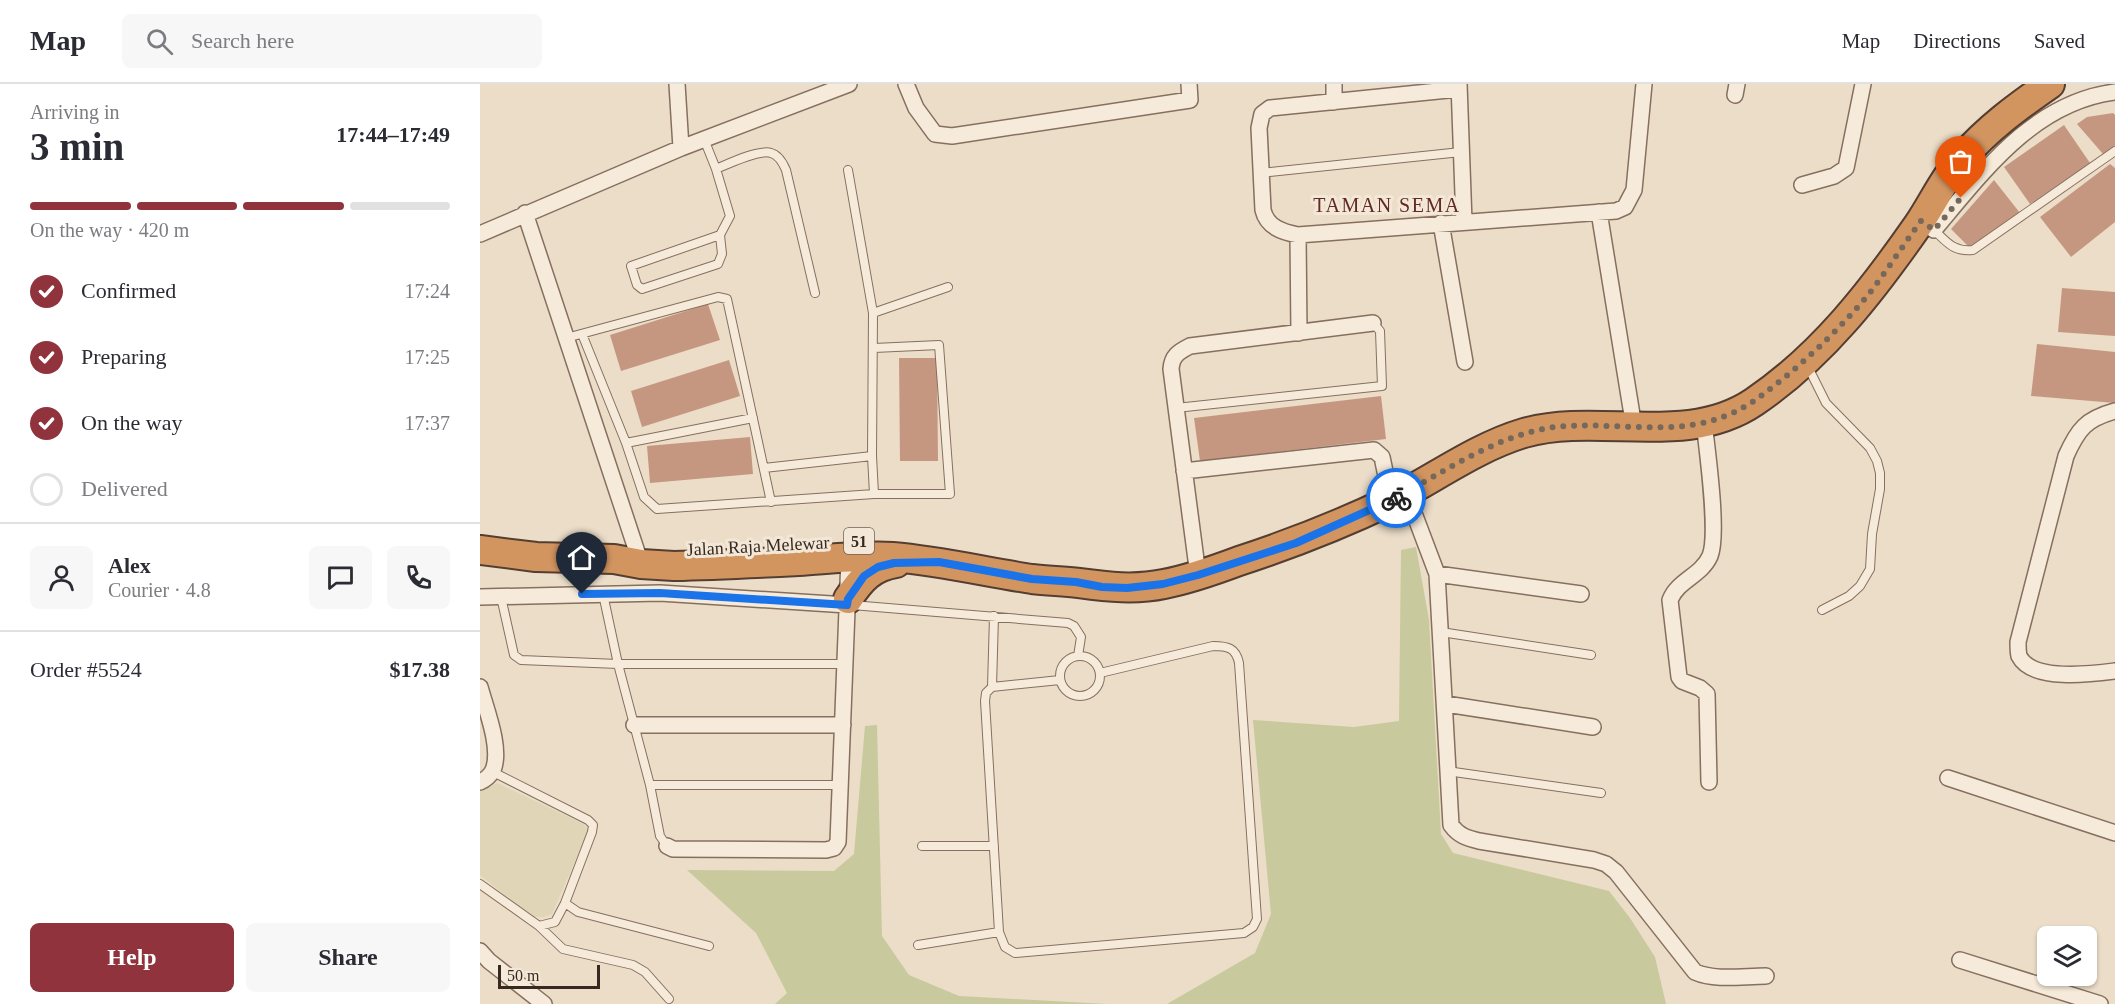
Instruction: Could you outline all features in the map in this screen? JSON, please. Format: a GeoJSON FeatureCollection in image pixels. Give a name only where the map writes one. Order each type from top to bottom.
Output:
{"type":"FeatureCollection","features":[{"type":"Feature","properties":{"kind":"highway","name":"Jalan Raja Melewar"},"geometry":{"type":"LineString","coordinates":[[790,552],[849,558],[889,557],[939,562],[1032,579],[1076,582],[1102,587],[1146,587],[1198,575],[1296,543],[1399,496],[1505,440],[1526,433],[1567,426],[1670,427],[1726,416],[1751,404],[1805,361],[1837,329],[1927,226],[1956,164],[2004,116],[2050,84]]}},
{"type":"Feature","properties":{"kind":"highway","name":"Jalan Raja Melewar"},"geometry":{"type":"LineString","coordinates":[[480,550],[536,557],[631,559],[674,566],[878,540],[926,544],[1028,564],[1076,582]]}},
{"type":"Feature","properties":{"kind":"highway"},"geometry":{"type":"LineString","coordinates":[[790,552],[839,575],[844,584],[847,602]]}},
{"type":"Feature","properties":{"kind":"highway"},"geometry":{"type":"LineString","coordinates":[[847,602],[864,576],[878,567],[894,563],[939,562]]}},
{"type":"Feature","properties":{"kind":"street"},"geometry":{"type":"LineString","coordinates":[[677,84],[681,148]]}},
{"type":"Feature","properties":{"kind":"street"},"geometry":{"type":"LineString","coordinates":[[480,234],[681,148],[849,84]]}},
{"type":"Feature","properties":{"kind":"street"},"geometry":{"type":"LineString","coordinates":[[906,84],[916,108],[935,134],[952,136],[1190,100],[1189,84]]}},
{"type":"Feature","properties":{"kind":"street"},"geometry":{"type":"LineString","coordinates":[[1334,84],[1334,102]]}},
{"type":"Feature","properties":{"kind":"street"},"geometry":{"type":"LineString","coordinates":[[1464,222],[1459,87],[1397,90],[1334,102],[1270,108],[1262,114],[1259,128],[1265,218],[1282,232],[1298,235],[1616,211],[1625,207],[1631,198],[1635,180],[1644,84]]}},
{"type":"Feature","properties":{"kind":"street"},"geometry":{"type":"LineString","coordinates":[[1802,185],[1834,176],[1846,168],[1863,84]]}},
{"type":"Feature","properties":{"kind":"street"},"geometry":{"type":"LineString","coordinates":[[1927,226],[2024,133],[2063,106],[2095,94],[2115,92]]}},
{"type":"Feature","properties":{"kind":"street"},"geometry":{"type":"LineString","coordinates":[[1599,212],[1634,427]]}},
{"type":"Feature","properties":{"kind":"street"},"geometry":{"type":"LineString","coordinates":[[525,213],[566,338],[631,559]]}},
{"type":"Feature","properties":{"kind":"street"},"geometry":{"type":"LineString","coordinates":[[1441,223],[1465,362]]}},
{"type":"Feature","properties":{"kind":"street"},"geometry":{"type":"LineString","coordinates":[[1298,235],[1299,333]]}},
{"type":"Feature","properties":{"kind":"street"},"geometry":{"type":"LineString","coordinates":[[1198,575],[1171,369],[1172,359],[1178,352],[1190,346],[1373,323]]}},
{"type":"Feature","properties":{"kind":"street"},"geometry":{"type":"LineString","coordinates":[[2115,411],[2100,415],[2083,427],[2075,435],[2066,456],[2018,642],[2018,654],[2026,666],[2078,676],[2115,671]]}},
{"type":"Feature","properties":{"kind":"street"},"geometry":{"type":"LineString","coordinates":[[1704,422],[1712,504],[1712,549],[1703,567],[1678,586],[1670,600],[1679,677],[1682,681],[1700,688],[1707,694],[1709,782]]}},
{"type":"Feature","properties":{"kind":"street"},"geometry":{"type":"LineString","coordinates":[[1184,471],[1374,450],[1382,457],[1437,574],[1451,825],[1462,837],[1479,842],[1594,860],[1606,864],[1616,872],[1695,972],[1713,976],[1766,976]]}},
{"type":"Feature","properties":{"kind":"street"},"geometry":{"type":"LineString","coordinates":[[667,846],[673,849],[826,850],[834,848],[838,842],[849,558]]}},
{"type":"Feature","properties":{"kind":"street"},"geometry":{"type":"LineString","coordinates":[[1437,574],[1581,594]]}},
{"type":"Feature","properties":{"kind":"street"},"geometry":{"type":"LineString","coordinates":[[480,597],[660,593],[847,602]]}},
{"type":"Feature","properties":{"kind":"street"},"geometry":{"type":"LineString","coordinates":[[480,687],[494,740],[496,759],[493,772],[480,782]]}},
{"type":"Feature","properties":{"kind":"street"},"geometry":{"type":"LineString","coordinates":[[1446,704],[1593,728]]}},
{"type":"Feature","properties":{"kind":"street"},"geometry":{"type":"LineString","coordinates":[[634,725],[843,725]]}},
{"type":"Feature","properties":{"kind":"street"},"geometry":{"type":"LineString","coordinates":[[1948,778],[2115,833]]}},
{"type":"Feature","properties":{"kind":"street"},"geometry":{"type":"LineString","coordinates":[[480,951],[489,961],[544,1004]]}},
{"type":"Feature","properties":{"kind":"street"},"geometry":{"type":"LineString","coordinates":[[1960,960],[2100,1004]]}},
{"type":"Feature","properties":{"kind":"lane"},"geometry":{"type":"LineString","coordinates":[[704,139],[730,216],[720,235],[722,254],[718,264],[642,290],[637,285],[631,266],[720,235]]}},
{"type":"Feature","properties":{"kind":"lane"},"geometry":{"type":"LineString","coordinates":[[1927,226],[1952,247],[1962,251],[1973,250],[2115,151]]}},
{"type":"Feature","properties":{"kind":"lane"},"geometry":{"type":"LineString","coordinates":[[716,169],[763,152],[773,153],[781,160],[786,170],[815,293]]}},
{"type":"Feature","properties":{"kind":"lane"},"geometry":{"type":"LineString","coordinates":[[1261,173],[1461,152]]}},
{"type":"Feature","properties":{"kind":"lane"},"geometry":{"type":"LineString","coordinates":[[848,170],[873,314],[874,494]]}},
{"type":"Feature","properties":{"kind":"lane"},"geometry":{"type":"LineString","coordinates":[[873,314],[948,287]]}},
{"type":"Feature","properties":{"kind":"lane"},"geometry":{"type":"LineString","coordinates":[[566,338],[718,297],[727,299],[771,502]]}},
{"type":"Feature","properties":{"kind":"lane"},"geometry":{"type":"LineString","coordinates":[[1176,408],[1382,386],[1380,331],[1373,323]]}},
{"type":"Feature","properties":{"kind":"lane"},"geometry":{"type":"LineString","coordinates":[[582,334],[626,443],[644,497],[657,509],[874,494],[950,494],[939,345],[874,348]]}},
{"type":"Feature","properties":{"kind":"lane"},"geometry":{"type":"LineString","coordinates":[[1805,361],[1826,403],[1870,448],[1880,473],[1870,569],[1860,585],[1849,596],[1822,610]]}},
{"type":"Feature","properties":{"kind":"lane"},"geometry":{"type":"LineString","coordinates":[[626,443],[753,418]]}},
{"type":"Feature","properties":{"kind":"lane"},"geometry":{"type":"LineString","coordinates":[[764,468],[872,456]]}},
{"type":"Feature","properties":{"kind":"lane"},"geometry":{"type":"LineString","coordinates":[[603,594],[618,664],[650,785],[660,836],[667,846]]}},
{"type":"Feature","properties":{"kind":"lane"},"geometry":{"type":"LineString","coordinates":[[501,597],[514,655],[521,660],[618,664],[845,664]]}},
{"type":"Feature","properties":{"kind":"lane"},"geometry":{"type":"LineString","coordinates":[[847,602],[1068,623],[1074,626],[1081,637],[1078,656]]}},
{"type":"Feature","properties":{"kind":"lane"},"geometry":{"type":"LineString","coordinates":[[992,687],[994,616]]}},
{"type":"Feature","properties":{"kind":"lane"},"geometry":{"type":"LineString","coordinates":[[1441,632],[1591,656]]}},
{"type":"Feature","properties":{"kind":"lane"},"geometry":{"type":"LineString","coordinates":[[1060,680],[992,687],[986,693],[999,932],[1005,947],[1015,953],[1244,933],[1254,927],[1257,919],[1237,654],[1224,646],[1213,646],[1100,673]]}},
{"type":"Feature","properties":{"kind":"lane"},"geometry":{"type":"LineString","coordinates":[[1078,656],[1089,659],[1098,667],[1100,673],[1097,686],[1087,695],[1073,695],[1067,692],[1060,680],[1062,667],[1071,658],[1078,656]]}},
{"type":"Feature","properties":{"kind":"lane"},"geometry":{"type":"LineString","coordinates":[[1448,771],[1601,793]]}},
{"type":"Feature","properties":{"kind":"lane"},"geometry":{"type":"LineString","coordinates":[[493,772],[588,820],[593,825],[565,903],[555,922],[539,926]]}},
{"type":"Feature","properties":{"kind":"lane"},"geometry":{"type":"LineString","coordinates":[[650,785],[840,785]]}},
{"type":"Feature","properties":{"kind":"lane"},"geometry":{"type":"LineString","coordinates":[[922,846],[994,846]]}},
{"type":"Feature","properties":{"kind":"lane"},"geometry":{"type":"LineString","coordinates":[[480,884],[539,926],[563,949],[633,965],[645,972],[669,999]]}},
{"type":"Feature","properties":{"kind":"lane"},"geometry":{"type":"LineString","coordinates":[[565,903],[578,912],[709,946]]}},
{"type":"Feature","properties":{"kind":"lane"},"geometry":{"type":"LineString","coordinates":[[918,945],[999,932]]}},
{"type":"Feature","properties":{"kind":"shaded area"},"geometry":{"type":"Polygon","coordinates":[[[497,783],[584,824],[588,831],[552,914],[532,917],[480,875],[480,789],[497,783]]]}},
{"type":"Feature","properties":{"kind":"green space"},"geometry":{"type":"Polygon","coordinates":[[[1416,547],[1429,620],[1441,834],[1453,853],[1609,891],[1655,957],[1666,1004],[1167,1004],[1255,953],[1271,914],[1253,720],[1354,727],[1399,721],[1401,550],[1416,547]]]}},
{"type":"Feature","properties":{"kind":"green space"},"geometry":{"type":"Polygon","coordinates":[[[877,725],[882,936],[909,975],[959,996],[1107,1004],[775,1004],[787,993],[756,933],[687,870],[834,871],[854,854],[865,726],[877,725]]]}},
{"type":"Feature","properties":{"kind":"building"},"geometry":{"type":"Polygon","coordinates":[[[2113,113],[2115,115],[2115,146],[2103,154],[2077,124],[2087,117],[2113,113]]]}},
{"type":"Feature","properties":{"kind":"building"},"geometry":{"type":"Polygon","coordinates":[[[2064,125],[2090,163],[2030,204],[2004,167],[2064,125]]]}},
{"type":"Feature","properties":{"kind":"building"},"geometry":{"type":"Polygon","coordinates":[[[2110,164],[2115,168],[2115,222],[2071,257],[2040,217],[2110,164]]]}},
{"type":"Feature","properties":{"kind":"building"},"geometry":{"type":"Polygon","coordinates":[[[1994,180],[2020,213],[1969,247],[1951,229],[1994,180]]]}},
{"type":"Feature","properties":{"kind":"building"},"geometry":{"type":"Polygon","coordinates":[[[2062,288],[2115,292],[2115,336],[2058,332],[2062,288]]]}},
{"type":"Feature","properties":{"kind":"building"},"geometry":{"type":"Polygon","coordinates":[[[708,304],[720,340],[621,371],[610,335],[708,304]]]}},
{"type":"Feature","properties":{"kind":"building"},"geometry":{"type":"Polygon","coordinates":[[[2037,344],[2115,352],[2115,403],[2031,396],[2037,344]]]}},
{"type":"Feature","properties":{"kind":"building"},"geometry":{"type":"Polygon","coordinates":[[[899,358],[937,358],[938,461],[900,461],[899,358]]]}},
{"type":"Feature","properties":{"kind":"building"},"geometry":{"type":"Polygon","coordinates":[[[729,360],[740,396],[642,427],[631,391],[729,360]]]}},
{"type":"Feature","properties":{"kind":"building"},"geometry":{"type":"Polygon","coordinates":[[[1381,396],[1386,439],[1200,461],[1194,418],[1381,396]]]}},
{"type":"Feature","properties":{"kind":"building"},"geometry":{"type":"Polygon","coordinates":[[[750,437],[753,474],[650,483],[647,446],[750,437]]]}},
{"type":"Feature","properties":{"kind":"way so far"},"geometry":{"type":"LineString","coordinates":[[1396,498],[1505,440],[1526,433],[1549,428],[1591,425],[1670,427],[1726,416],[1751,404],[1805,361],[1837,329],[1868,295],[1921,221],[1934,230],[1961,198]]}},
{"type":"Feature","properties":{"kind":"district","name":"TAMAN SEMA"},"geometry":{"type":"Point","coordinates":[1387,205]}},
{"type":"Feature","properties":{"kind":"route"},"geometry":{"type":"LineString","coordinates":[[582,594],[660,593],[847,605],[848,599],[864,576],[878,567],[894,563],[939,562],[1032,579],[1076,582],[1102,587],[1146,587],[1198,575],[1296,543],[1396,498]]}}]}
